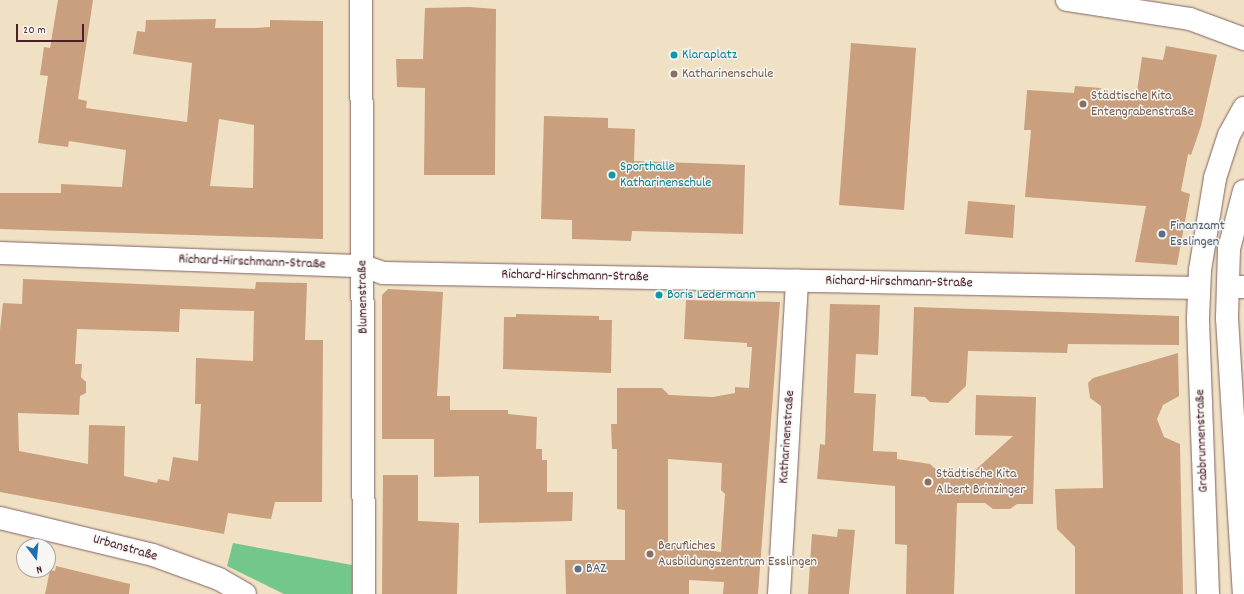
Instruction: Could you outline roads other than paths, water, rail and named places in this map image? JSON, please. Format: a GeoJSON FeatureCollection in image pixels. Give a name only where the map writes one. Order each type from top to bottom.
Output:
{"type":"FeatureCollection","features":[{"type":"Feature","properties":{"kind":"street","name":"Blumenstraße"},"geometry":{"type":"LineString","coordinates":[[361,0],[364,594]]}},
{"type":"Feature","properties":{"kind":"street"},"geometry":{"type":"LineString","coordinates":[[1067,0],[1190,19],[1244,39]]}},
{"type":"Feature","properties":{"kind":"street","name":"Grabbrunnenstraße"},"geometry":{"type":"LineString","coordinates":[[1208,594],[1199,288],[1204,230],[1215,178],[1229,135],[1244,108]]}},
{"type":"Feature","properties":{"kind":"street"},"geometry":{"type":"LineString","coordinates":[[1244,190],[1229,249],[1236,287],[1227,318],[1244,593]]}},
{"type":"Feature","properties":{"kind":"street","name":"Richard-Hirschmann-Straße"},"geometry":{"type":"LineString","coordinates":[[0,253],[363,266],[383,273],[1199,288]]}},
{"type":"Feature","properties":{"kind":"street","name":"Katharinenstraße"},"geometry":{"type":"LineString","coordinates":[[779,594],[797,280]]}},
{"type":"Feature","properties":{"kind":"street","name":"Urbanstraße"},"geometry":{"type":"LineString","coordinates":[[0,518],[153,555],[219,579],[245,594]]}},
{"type":"Feature","properties":{"kind":"place","name":"Klaraplatz"},"geometry":{"type":"Point","coordinates":[674,55]}},
{"type":"Feature","properties":{"kind":"place","name":"Katharinenschule"},"geometry":{"type":"Point","coordinates":[674,74]}},
{"type":"Feature","properties":{"kind":"place","name":"Städtische Kita Entengrabenstraße"},"geometry":{"type":"Point","coordinates":[1083,104]}},
{"type":"Feature","properties":{"kind":"place","name":"Sporthalle Katharinenschule"},"geometry":{"type":"Point","coordinates":[612,175]}},
{"type":"Feature","properties":{"kind":"place","name":"Finanzamt Esslingen"},"geometry":{"type":"Point","coordinates":[1162,234]}},
{"type":"Feature","properties":{"kind":"place","name":"Boris Ledermann"},"geometry":{"type":"Point","coordinates":[659,295]}},
{"type":"Feature","properties":{"kind":"place","name":"Städtische Kita Albert Brinzinger"},"geometry":{"type":"Point","coordinates":[928,482]}},
{"type":"Feature","properties":{"kind":"place","name":"Berufliches Ausbildungszentrum Esslingen"},"geometry":{"type":"Point","coordinates":[650,554]}},
{"type":"Feature","properties":{"kind":"place","name":"BAZ"},"geometry":{"type":"Point","coordinates":[578,569]}}]}
